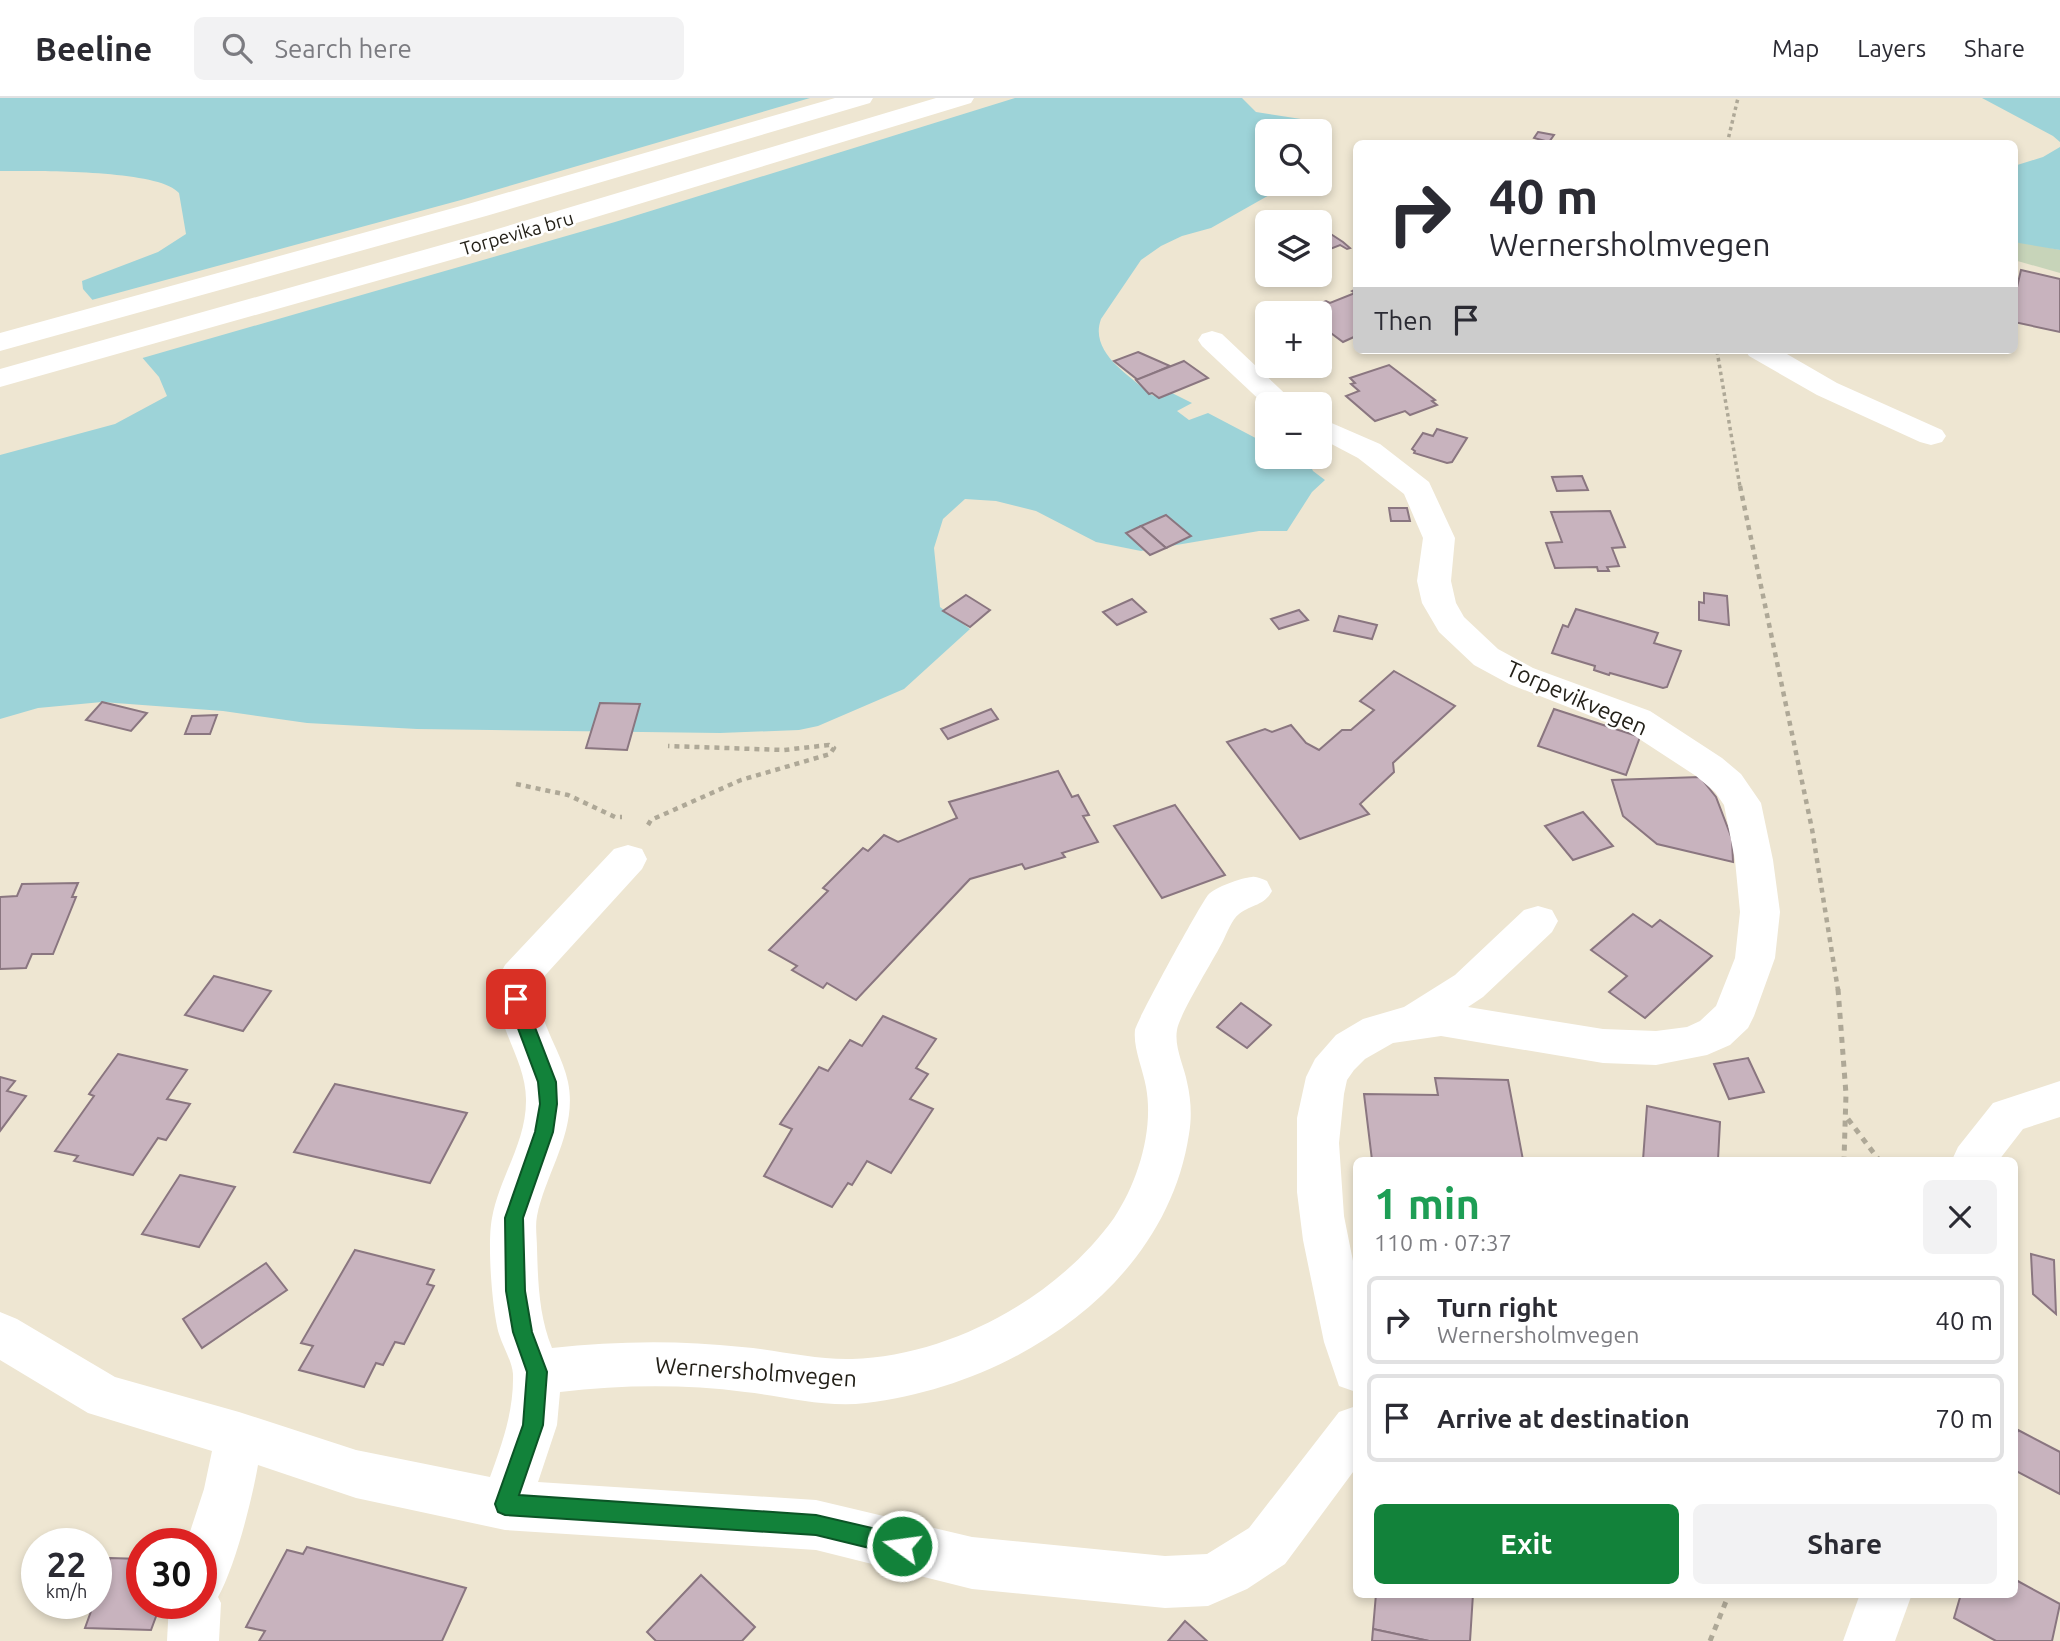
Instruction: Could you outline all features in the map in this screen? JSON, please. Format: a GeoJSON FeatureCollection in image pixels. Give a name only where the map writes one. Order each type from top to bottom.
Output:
{"type":"FeatureCollection","features":[{"type":"Feature","properties":{"kind":"main road","name":"Torpevika bru"},"geometry":{"type":"LineString","coordinates":[[0,342],[490,207],[861,98]]}},
{"type":"Feature","properties":{"kind":"main road","name":"Torpevika bru"},"geometry":{"type":"LineString","coordinates":[[0,378],[507,236],[962,98]]}},
{"type":"Feature","properties":{"kind":"main road"},"geometry":{"type":"LineString","coordinates":[[1212,340],[1268,392]]}},
{"type":"Feature","properties":{"kind":"main road"},"geometry":{"type":"LineString","coordinates":[[1766,354],[1827,389],[1931,436]]}},
{"type":"Feature","properties":{"kind":"main road","name":"Torpevikvegen"},"geometry":{"type":"LineString","coordinates":[[1332,433],[1369,451],[1418,489],[1439,538],[1434,581],[1439,603],[1451,624],[1469,642],[1486,657],[1521,676],[1637,720],[1709,767],[1728,783],[1742,803],[1754,860],[1760,912],[1755,958],[1733,1016],[1715,1033],[1692,1043],[1656,1048],[1603,1046],[1441,1019],[1417,1020],[1367,1036],[1347,1050],[1331,1068],[1324,1084],[1316,1148],[1317,1196],[1332,1274],[1353,1358]]}},
{"type":"Feature","properties":{"kind":"main road"},"geometry":{"type":"LineString","coordinates":[[505,1504],[533,1425],[537,1372],[522,1332],[515,1291],[514,1218],[544,1132],[548,1104],[547,1082],[516,999],[519,976],[628,859]]}},
{"type":"Feature","properties":{"kind":"main road","name":"Wernersholmvegen"},"geometry":{"type":"LineString","coordinates":[[537,1372],[599,1364],[661,1363],[863,1382],[926,1369],[980,1352],[1029,1325],[1079,1287],[1107,1260],[1139,1215],[1158,1173],[1167,1136],[1169,1100],[1155,1040],[1156,1028],[1223,904],[1253,891]]}},
{"type":"Feature","properties":{"kind":"main road","name":"Torpevikvegen"},"geometry":{"type":"LineString","coordinates":[[1417,1020],[1433,1007],[1469,986],[1538,922]]}},
{"type":"Feature","properties":{"kind":"main road"},"geometry":{"type":"LineString","coordinates":[[1976,1157],[2008,1116],[2060,1099]]}},
{"type":"Feature","properties":{"kind":"main road"},"geometry":{"type":"LineString","coordinates":[[3,1343],[105,1397],[239,1435],[356,1474],[505,1504],[816,1525],[972,1563],[1165,1582],[1208,1580],[1229,1572],[1266,1546],[1353,1433]]}},
{"type":"Feature","properties":{"kind":"main road"},"geometry":{"type":"LineString","coordinates":[[217,1528],[229,1489],[239,1435]]}},
{"type":"Feature","properties":{"kind":"main road"},"geometry":{"type":"LineString","coordinates":[[1869,1641],[1885,1598]]}},
{"type":"Feature","properties":{"kind":"main road"},"geometry":{"type":"LineString","coordinates":[[193,1641],[194,1619]]}},
{"type":"Feature","properties":{"kind":"path"},"geometry":{"type":"LineString","coordinates":[[1728,140],[1738,98]]}},
{"type":"Feature","properties":{"kind":"path"},"geometry":{"type":"LineString","coordinates":[[1718,354],[1749,536],[1814,831],[1839,989],[1848,1118],[1844,1157]]}},
{"type":"Feature","properties":{"kind":"path"},"geometry":{"type":"LineString","coordinates":[[639,819],[651,820],[741,780],[830,754],[834,748],[829,745],[784,750],[668,746]]}},
{"type":"Feature","properties":{"kind":"path"},"geometry":{"type":"LineString","coordinates":[[516,784],[550,788],[576,796],[615,817],[627,818]]}},
{"type":"Feature","properties":{"kind":"path"},"geometry":{"type":"LineString","coordinates":[[628,859],[651,820]]}},
{"type":"Feature","properties":{"kind":"path"},"geometry":{"type":"LineString","coordinates":[[1848,1118],[1877,1157]]}},
{"type":"Feature","properties":{"kind":"path"},"geometry":{"type":"LineString","coordinates":[[1710,1641],[1727,1598]]}},
{"type":"Feature","properties":{"kind":"green space"},"geometry":{"type":"Polygon","coordinates":[[[2018,241],[2060,250],[2060,273],[2018,261],[2018,241]]]}},
{"type":"Feature","properties":{"kind":"water"},"geometry":{"type":"Polygon","coordinates":[[[0,98],[1242,98],[1256,112],[1301,119],[1255,119],[1255,196],[1268,196],[1211,228],[1182,236],[1161,246],[1141,260],[1101,319],[1100,342],[1113,361],[1150,394],[1159,398],[1172,393],[1192,403],[1177,411],[1189,420],[1208,413],[1255,438],[1255,469],[1312,469],[1325,480],[1312,492],[1287,531],[1259,531],[1141,551],[1096,542],[1036,511],[996,501],[965,499],[943,519],[934,548],[940,607],[970,629],[904,689],[818,726],[799,730],[720,733],[417,729],[307,723],[223,711],[102,702],[38,708],[0,719],[0,455],[115,424],[167,396],[159,377],[83,289],[82,281],[158,252],[186,234],[179,193],[167,185],[123,175],[0,171],[0,98]]]}},
{"type":"Feature","properties":{"kind":"water"},"geometry":{"type":"Polygon","coordinates":[[[1982,98],[2060,98],[2060,142],[2053,136],[1982,98]]]}},
{"type":"Feature","properties":{"kind":"water"},"geometry":{"type":"Polygon","coordinates":[[[2060,147],[2060,250],[2018,242],[2018,165],[2043,157],[2060,147]]]}},
{"type":"Feature","properties":{"kind":"pier"},"geometry":{"type":"Polygon","coordinates":[[[810,98],[1015,98],[615,222],[139,359],[88,301],[461,200],[810,98]]]}},
{"type":"Feature","properties":{"kind":"building"},"geometry":{"type":"Polygon","coordinates":[[[1538,132],[1554,135],[1550,140],[1534,138],[1538,132]]]}},
{"type":"Feature","properties":{"kind":"building"},"geometry":{"type":"Polygon","coordinates":[[[1332,235],[1350,248],[1340,245],[1332,248],[1332,235]]]}},
{"type":"Feature","properties":{"kind":"building"},"geometry":{"type":"Polygon","coordinates":[[[2021,270],[2060,279],[2060,332],[2018,323],[2018,283],[2021,270]]]}},
{"type":"Feature","properties":{"kind":"building"},"geometry":{"type":"Polygon","coordinates":[[[1353,294],[1353,337],[1343,342],[1332,334],[1332,302],[1353,294]]]}},
{"type":"Feature","properties":{"kind":"building"},"geometry":{"type":"Polygon","coordinates":[[[1138,352],[1170,366],[1138,380],[1114,361],[1138,352]]]}},
{"type":"Feature","properties":{"kind":"building"},"geometry":{"type":"Polygon","coordinates":[[[1184,361],[1208,378],[1159,398],[1149,394],[1136,380],[1184,361]]]}},
{"type":"Feature","properties":{"kind":"building"},"geometry":{"type":"Polygon","coordinates":[[[1389,365],[1435,400],[1432,401],[1437,405],[1410,415],[1405,411],[1375,421],[1346,396],[1359,391],[1351,384],[1355,383],[1350,378],[1389,365]]]}},
{"type":"Feature","properties":{"kind":"building"},"geometry":{"type":"Polygon","coordinates":[[[1437,429],[1467,438],[1452,462],[1447,463],[1414,453],[1412,449],[1423,433],[1433,436],[1437,429]]]}},
{"type":"Feature","properties":{"kind":"building"},"geometry":{"type":"Polygon","coordinates":[[[1582,476],[1588,490],[1557,491],[1552,477],[1582,476]]]}},
{"type":"Feature","properties":{"kind":"building"},"geometry":{"type":"Polygon","coordinates":[[[1389,508],[1407,508],[1410,521],[1391,521],[1389,508]]]}},
{"type":"Feature","properties":{"kind":"building"},"geometry":{"type":"Polygon","coordinates":[[[1610,511],[1625,547],[1612,548],[1619,566],[1607,567],[1609,571],[1598,571],[1597,567],[1555,568],[1546,543],[1562,542],[1551,512],[1610,511]]]}},
{"type":"Feature","properties":{"kind":"building"},"geometry":{"type":"Polygon","coordinates":[[[1166,515],[1191,536],[1166,548],[1141,526],[1166,515]]]}},
{"type":"Feature","properties":{"kind":"building"},"geometry":{"type":"Polygon","coordinates":[[[1141,526],[1166,548],[1150,555],[1126,533],[1141,526]]]}},
{"type":"Feature","properties":{"kind":"building"},"geometry":{"type":"Polygon","coordinates":[[[1704,593],[1727,596],[1729,625],[1699,620],[1699,602],[1704,603],[1704,593]]]}},
{"type":"Feature","properties":{"kind":"building"},"geometry":{"type":"Polygon","coordinates":[[[966,595],[990,610],[970,627],[943,611],[966,595]]]}},
{"type":"Feature","properties":{"kind":"building"},"geometry":{"type":"Polygon","coordinates":[[[1132,599],[1146,612],[1117,625],[1103,612],[1132,599]]]}},
{"type":"Feature","properties":{"kind":"building"},"geometry":{"type":"Polygon","coordinates":[[[1576,609],[1658,633],[1654,643],[1681,651],[1667,687],[1610,673],[1609,675],[1594,670],[1595,666],[1552,653],[1563,625],[1568,627],[1576,609]]]}},
{"type":"Feature","properties":{"kind":"building"},"geometry":{"type":"Polygon","coordinates":[[[1299,610],[1308,620],[1279,629],[1271,619],[1299,610]]]}},
{"type":"Feature","properties":{"kind":"building"},"geometry":{"type":"Polygon","coordinates":[[[1339,616],[1377,625],[1372,639],[1334,631],[1339,616]]]}},
{"type":"Feature","properties":{"kind":"building"},"geometry":{"type":"Polygon","coordinates":[[[1394,671],[1455,706],[1393,763],[1394,772],[1360,804],[1369,814],[1300,839],[1227,742],[1265,729],[1272,732],[1291,725],[1306,743],[1319,750],[1342,730],[1351,730],[1374,710],[1360,701],[1394,671]]]}},
{"type":"Feature","properties":{"kind":"building"},"geometry":{"type":"Polygon","coordinates":[[[102,702],[147,713],[131,731],[86,720],[102,702]]]}},
{"type":"Feature","properties":{"kind":"building"},"geometry":{"type":"Polygon","coordinates":[[[600,703],[640,704],[627,750],[586,748],[600,703]]]}},
{"type":"Feature","properties":{"kind":"building"},"geometry":{"type":"Polygon","coordinates":[[[991,709],[998,719],[948,739],[941,729],[991,709]]]}},
{"type":"Feature","properties":{"kind":"building"},"geometry":{"type":"Polygon","coordinates":[[[1554,709],[1640,737],[1626,775],[1538,746],[1554,709]]]}},
{"type":"Feature","properties":{"kind":"building"},"geometry":{"type":"Polygon","coordinates":[[[217,715],[210,734],[185,734],[192,716],[217,715]]]}},
{"type":"Feature","properties":{"kind":"building"},"geometry":{"type":"Polygon","coordinates":[[[1058,771],[1072,797],[1078,795],[1089,815],[1083,816],[1098,842],[1062,853],[1065,857],[1025,869],[1022,864],[970,879],[856,1000],[827,983],[823,988],[792,970],[797,966],[769,950],[828,891],[823,888],[863,848],[868,851],[884,835],[898,842],[957,818],[949,802],[1058,771]]]}},
{"type":"Feature","properties":{"kind":"building"},"geometry":{"type":"Polygon","coordinates":[[[1700,777],[1716,797],[1732,839],[1733,862],[1657,844],[1623,816],[1612,780],[1700,777]]]}},
{"type":"Feature","properties":{"kind":"building"},"geometry":{"type":"Polygon","coordinates":[[[1175,805],[1225,875],[1162,898],[1114,826],[1175,805]]]}},
{"type":"Feature","properties":{"kind":"building"},"geometry":{"type":"Polygon","coordinates":[[[1583,812],[1613,846],[1573,860],[1545,826],[1583,812]]]}},
{"type":"Feature","properties":{"kind":"building"},"geometry":{"type":"Polygon","coordinates":[[[78,883],[72,897],[76,897],[53,954],[32,954],[26,968],[0,969],[0,897],[17,896],[22,884],[78,883]]]}},
{"type":"Feature","properties":{"kind":"building"},"geometry":{"type":"Polygon","coordinates":[[[1633,914],[1652,927],[1660,920],[1712,956],[1645,1018],[1609,992],[1627,976],[1591,950],[1633,914]]]}},
{"type":"Feature","properties":{"kind":"building"},"geometry":{"type":"Polygon","coordinates":[[[214,976],[271,991],[243,1031],[185,1015],[214,976]]]}},
{"type":"Feature","properties":{"kind":"building"},"geometry":{"type":"Polygon","coordinates":[[[1241,1003],[1271,1025],[1247,1048],[1217,1027],[1241,1003]]]}},
{"type":"Feature","properties":{"kind":"building"},"geometry":{"type":"Polygon","coordinates":[[[883,1016],[936,1039],[916,1068],[928,1074],[910,1099],[933,1109],[891,1173],[867,1161],[852,1185],[848,1183],[832,1207],[764,1176],[792,1129],[780,1124],[819,1067],[828,1071],[850,1040],[862,1046],[883,1016]]]}},
{"type":"Feature","properties":{"kind":"building"},"geometry":{"type":"Polygon","coordinates":[[[118,1054],[187,1070],[167,1099],[190,1104],[166,1140],[158,1138],[133,1175],[74,1161],[78,1156],[55,1151],[94,1096],[89,1094],[118,1054]]]}},
{"type":"Feature","properties":{"kind":"building"},"geometry":{"type":"Polygon","coordinates":[[[1748,1058],[1764,1092],[1729,1099],[1714,1064],[1748,1058]]]}},
{"type":"Feature","properties":{"kind":"building"},"geometry":{"type":"Polygon","coordinates":[[[0,1077],[15,1081],[7,1091],[26,1096],[0,1131],[0,1077]]]}},
{"type":"Feature","properties":{"kind":"building"},"geometry":{"type":"Polygon","coordinates":[[[1435,1078],[1508,1080],[1522,1157],[1372,1157],[1364,1094],[1438,1095],[1435,1078]]]}},
{"type":"Feature","properties":{"kind":"building"},"geometry":{"type":"Polygon","coordinates":[[[335,1084],[467,1113],[430,1183],[294,1152],[335,1084]]]}},
{"type":"Feature","properties":{"kind":"building"},"geometry":{"type":"Polygon","coordinates":[[[1647,1106],[1720,1122],[1718,1157],[1643,1157],[1647,1106]]]}},
{"type":"Feature","properties":{"kind":"building"},"geometry":{"type":"Polygon","coordinates":[[[180,1175],[235,1187],[199,1247],[142,1234],[180,1175]]]}},
{"type":"Feature","properties":{"kind":"building"},"geometry":{"type":"Polygon","coordinates":[[[355,1250],[434,1270],[427,1284],[434,1286],[404,1344],[395,1342],[383,1365],[376,1363],[364,1387],[299,1370],[313,1346],[301,1343],[355,1250]]]}},
{"type":"Feature","properties":{"kind":"building"},"geometry":{"type":"Polygon","coordinates":[[[2031,1254],[2054,1260],[2056,1314],[2033,1294],[2031,1254]]]}},
{"type":"Feature","properties":{"kind":"building"},"geometry":{"type":"Polygon","coordinates":[[[266,1263],[287,1290],[202,1348],[183,1319],[266,1263]]]}},
{"type":"Feature","properties":{"kind":"building"},"geometry":{"type":"Polygon","coordinates":[[[2018,1430],[2060,1452],[2060,1494],[2018,1472],[2018,1430]]]}},
{"type":"Feature","properties":{"kind":"building"},"geometry":{"type":"Polygon","coordinates":[[[307,1547],[466,1588],[442,1641],[259,1641],[265,1631],[246,1627],[287,1550],[303,1554],[307,1547]]]}},
{"type":"Feature","properties":{"kind":"building"},"geometry":{"type":"Polygon","coordinates":[[[112,1558],[126,1558],[126,1619],[155,1619],[151,1630],[85,1628],[88,1619],[112,1619],[112,1558]]]}},
{"type":"Feature","properties":{"kind":"building"},"geometry":{"type":"Polygon","coordinates":[[[701,1575],[755,1627],[742,1641],[656,1641],[647,1632],[701,1575]]]}},
{"type":"Feature","properties":{"kind":"building"},"geometry":{"type":"Polygon","coordinates":[[[2018,1581],[2060,1604],[2052,1641],[1996,1641],[1954,1618],[1960,1598],[2018,1598],[2018,1581]]]}},
{"type":"Feature","properties":{"kind":"building"},"geometry":{"type":"Polygon","coordinates":[[[1376,1598],[1473,1598],[1470,1641],[1429,1641],[1373,1629],[1376,1598]]]}},
{"type":"Feature","properties":{"kind":"building"},"geometry":{"type":"Polygon","coordinates":[[[1185,1621],[1207,1641],[1168,1641],[1185,1621]]]}},
{"type":"Feature","properties":{"kind":"building"},"geometry":{"type":"Polygon","coordinates":[[[1373,1629],[1429,1641],[1372,1641],[1373,1629]]]}},
{"type":"Feature","properties":{"kind":"route"},"geometry":{"type":"LineString","coordinates":[[516,999],[547,1082],[548,1104],[544,1132],[514,1218],[515,1291],[522,1332],[537,1372],[533,1425],[505,1504],[816,1525],[902,1546]]}}]}
